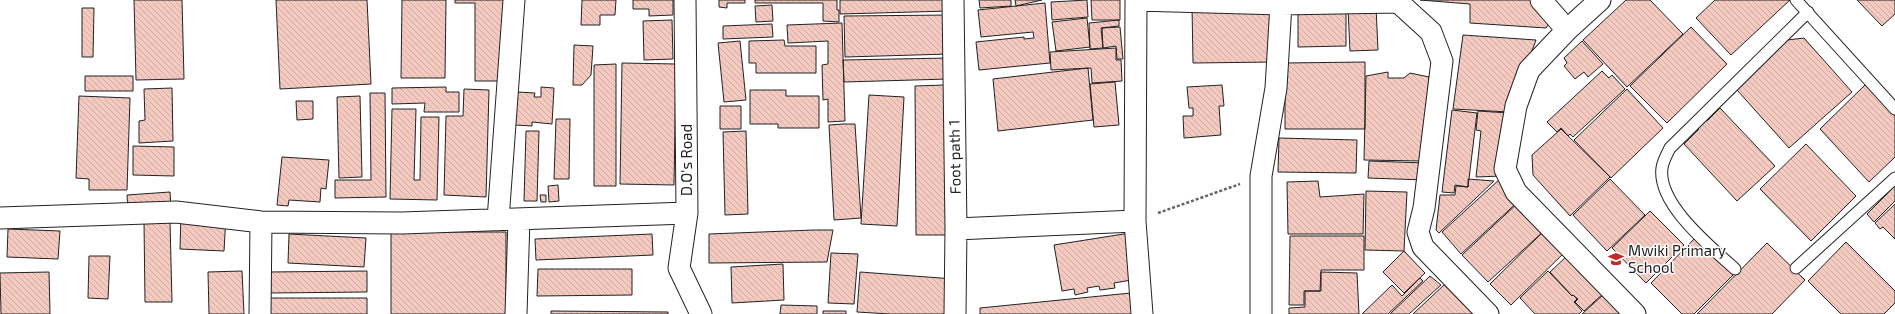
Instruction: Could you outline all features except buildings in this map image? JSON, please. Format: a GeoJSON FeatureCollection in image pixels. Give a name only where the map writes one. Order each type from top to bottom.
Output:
{"type":"FeatureCollection","features":[{"type":"Feature","properties":{"kind":"street"},"geometry":{"type":"LineString","coordinates":[[498,220],[514,0]]}},
{"type":"Feature","properties":{"kind":"street","name":"D.O's Road"},"geometry":{"type":"LineString","coordinates":[[685,0],[687,213],[679,268],[701,314]]}},
{"type":"Feature","properties":{"kind":"street","name":"Foot path 1"},"geometry":{"type":"LineString","coordinates":[[953,0],[956,229],[955,314]]}},
{"type":"Feature","properties":{"kind":"street"},"geometry":{"type":"LineString","coordinates":[[1142,314],[1135,221],[1136,0],[1281,4],[1398,2],[1431,32],[1442,61],[1424,208],[1418,232],[1423,247],[1488,314]]}},
{"type":"Feature","properties":{"kind":"street"},"geometry":{"type":"LineString","coordinates":[[1541,0],[1567,30]]}},
{"type":"Feature","properties":{"kind":"street"},"geometry":{"type":"LineString","coordinates":[[1600,0],[1567,30],[1529,70],[1516,106],[1505,169],[1516,192],[1635,314]]}},
{"type":"Feature","properties":{"kind":"street"},"geometry":{"type":"LineString","coordinates":[[1261,314],[1261,176],[1276,88],[1281,4]]}},
{"type":"Feature","properties":{"kind":"street"},"geometry":{"type":"LineString","coordinates":[[0,218],[176,212],[261,222],[402,223],[687,213]]}},
{"type":"Feature","properties":{"kind":"street"},"geometry":{"type":"LineString","coordinates":[[516,314],[519,219]]}},
{"type":"Feature","properties":{"kind":"street"},"geometry":{"type":"LineString","coordinates":[[956,229],[1135,221]]}},
{"type":"Feature","properties":{"kind":"street"},"geometry":{"type":"LineString","coordinates":[[260,314],[261,222]]}},
{"type":"Feature","properties":{"kind":"lane"},"geometry":{"type":"LineString","coordinates":[[1796,0],[1895,109]]}},
{"type":"Feature","properties":{"kind":"lane"},"geometry":{"type":"LineString","coordinates":[[1735,270],[1693,231],[1664,191],[1662,168],[1670,148],[1808,12]]}},
{"type":"Feature","properties":{"kind":"lane"},"geometry":{"type":"LineString","coordinates":[[1796,268],[1895,178]]}},
{"type":"Feature","properties":{"kind":"path"},"geometry":{"type":"LineString","coordinates":[[1135,221],[1261,176]]}},
{"type":"Feature","properties":{"kind":"place","name":"Mwiki Primary School"},"geometry":{"type":"Point","coordinates":[1616,259]}}]}
